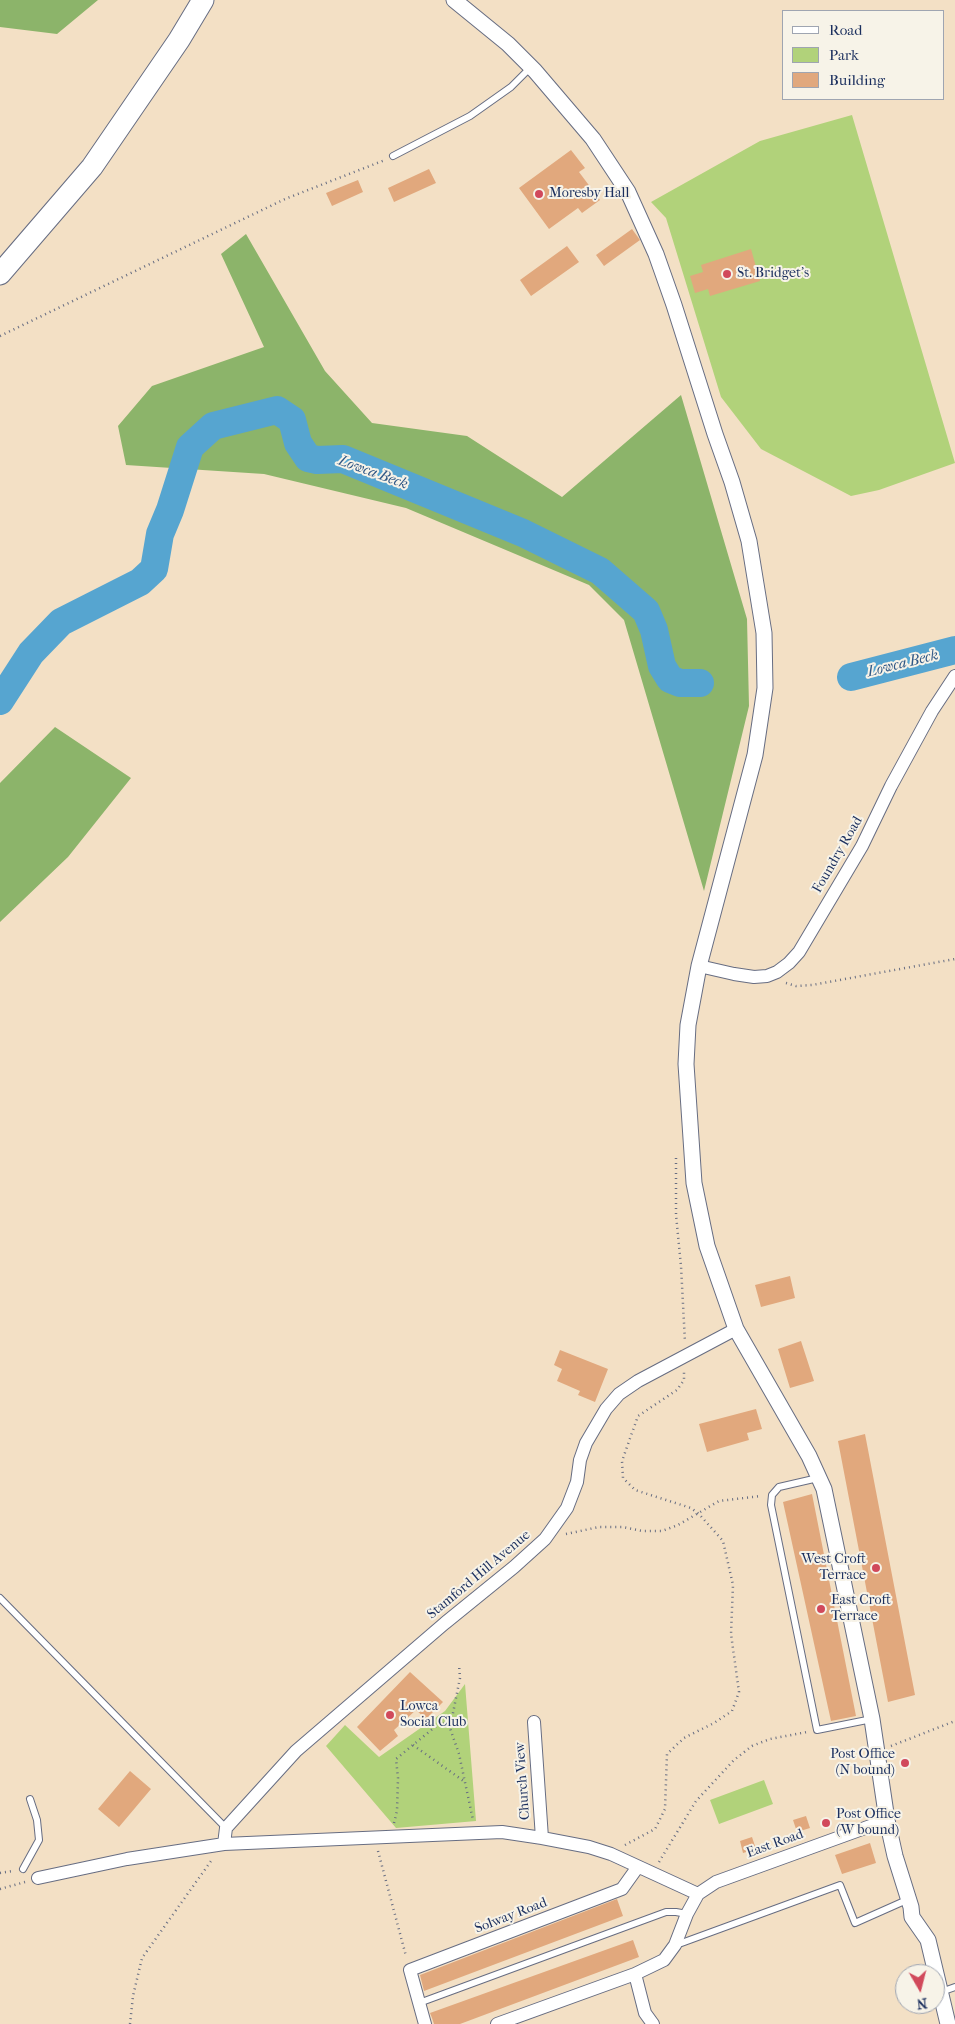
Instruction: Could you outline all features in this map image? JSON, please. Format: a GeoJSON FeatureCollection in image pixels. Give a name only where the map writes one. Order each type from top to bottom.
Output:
{"type":"FeatureCollection","features":[{"type":"Feature","properties":{"kind":"highway"},"geometry":{"type":"LineString","coordinates":[[0,274],[92,166],[179,40],[203,0]]}},
{"type":"Feature","properties":{"kind":"street"},"geometry":{"type":"LineString","coordinates":[[454,0],[489,28],[531,67],[593,139],[628,192],[656,254],[674,305],[732,482],[755,568],[764,633],[764,688],[761,719],[755,755],[699,966],[686,1045],[694,1183],[707,1246],[736,1329],[809,1456],[824,1490],[872,1719],[887,1820],[895,1856],[909,1899],[912,1917],[928,1940],[948,1990],[948,2024]]}},
{"type":"Feature","properties":{"kind":"street","name":"Foundry Road"},"geometry":{"type":"LineString","coordinates":[[777,972],[799,952],[862,846],[919,736],[955,676]]}},
{"type":"Feature","properties":{"kind":"street"},"geometry":{"type":"LineString","coordinates":[[699,966],[754,977],[767,976],[777,972]]}},
{"type":"Feature","properties":{"kind":"street","name":"Stamford Hill Avenue"},"geometry":{"type":"LineString","coordinates":[[226,1828],[296,1751],[545,1539],[568,1508],[577,1482],[580,1460],[586,1443],[606,1409],[619,1394],[638,1381],[736,1329]]}},
{"type":"Feature","properties":{"kind":"street","name":"Church View"},"geometry":{"type":"LineString","coordinates":[[534,1722],[542,1838]]}},
{"type":"Feature","properties":{"kind":"street","name":"East Road"},"geometry":{"type":"LineString","coordinates":[[674,1945],[686,1914],[698,1894],[716,1882],[887,1820]]}},
{"type":"Feature","properties":{"kind":"street"},"geometry":{"type":"LineString","coordinates":[[224,1844],[226,1828]]}},
{"type":"Feature","properties":{"kind":"street"},"geometry":{"type":"LineString","coordinates":[[38,1878],[127,1859],[224,1844],[502,1832],[542,1838],[611,1854],[698,1894]]}},
{"type":"Feature","properties":{"kind":"street","name":"Solway Road"},"geometry":{"type":"LineString","coordinates":[[410,1970],[622,1889],[638,1868]]}},
{"type":"Feature","properties":{"kind":"street"},"geometry":{"type":"LineString","coordinates":[[501,2023],[635,1974],[664,1960],[674,1945]]}},
{"type":"Feature","properties":{"kind":"street"},"geometry":{"type":"LineString","coordinates":[[410,1970],[425,2024]]}},
{"type":"Feature","properties":{"kind":"street"},"geometry":{"type":"LineString","coordinates":[[635,1974],[645,2013],[653,2024]]}},
{"type":"Feature","properties":{"kind":"lane"},"geometry":{"type":"LineString","coordinates":[[393,156],[470,116],[511,87],[531,67]]}},
{"type":"Feature","properties":{"kind":"lane"},"geometry":{"type":"LineString","coordinates":[[820,1478],[779,1487],[772,1495],[771,1505],[818,1730],[872,1719]]}},
{"type":"Feature","properties":{"kind":"lane"},"geometry":{"type":"LineString","coordinates":[[0,1598],[226,1828]]}},
{"type":"Feature","properties":{"kind":"lane"},"geometry":{"type":"LineString","coordinates":[[23,1870],[39,1840],[37,1820],[30,1799]]}},
{"type":"Feature","properties":{"kind":"lane"},"geometry":{"type":"LineString","coordinates":[[674,1945],[840,1885],[855,1923],[909,1899]]}},
{"type":"Feature","properties":{"kind":"lane"},"geometry":{"type":"LineString","coordinates":[[419,2003],[666,1912],[686,1914]]}},
{"type":"Feature","properties":{"kind":"path"},"geometry":{"type":"LineString","coordinates":[[0,336],[286,199],[393,156]]}},
{"type":"Feature","properties":{"kind":"path"},"geometry":{"type":"LineString","coordinates":[[777,972],[787,984],[812,985],[955,959]]}},
{"type":"Feature","properties":{"kind":"path"},"geometry":{"type":"LineString","coordinates":[[676,1155],[676,1215],[686,1337],[684,1347]]}},
{"type":"Feature","properties":{"kind":"path"},"geometry":{"type":"LineString","coordinates":[[611,1854],[655,1829],[666,1809],[667,1754],[684,1738],[714,1723],[732,1711],[740,1692],[731,1634],[733,1585],[723,1541],[699,1514],[690,1508],[635,1490],[623,1478],[622,1461],[638,1416],[681,1385],[684,1380],[684,1365]]}},
{"type":"Feature","properties":{"kind":"path"},"geometry":{"type":"LineString","coordinates":[[550,1530],[558,1535],[599,1527],[623,1527],[642,1531],[662,1531],[699,1514],[719,1501],[772,1495]]}},
{"type":"Feature","properties":{"kind":"path"},"geometry":{"type":"LineString","coordinates":[[459,1665],[460,1678],[450,1728],[459,1754],[476,1834]]}},
{"type":"Feature","properties":{"kind":"path"},"geometry":{"type":"LineString","coordinates":[[877,1752],[955,1720]]}},
{"type":"Feature","properties":{"kind":"path"},"geometry":{"type":"LineString","coordinates":[[391,1837],[397,1811],[398,1778],[396,1759],[441,1722],[450,1728]]}},
{"type":"Feature","properties":{"kind":"path"},"geometry":{"type":"LineString","coordinates":[[656,1868],[696,1801],[734,1760],[752,1746],[770,1738],[818,1730]]}},
{"type":"Feature","properties":{"kind":"path"},"geometry":{"type":"LineString","coordinates":[[413,1745],[465,1782]]}},
{"type":"Feature","properties":{"kind":"path"},"geometry":{"type":"LineString","coordinates":[[374,1838],[410,1970]]}},
{"type":"Feature","properties":{"kind":"path"},"geometry":{"type":"LineString","coordinates":[[130,2024],[133,1996],[142,1958],[224,1844]]}},
{"type":"Feature","properties":{"kind":"path"},"geometry":{"type":"LineString","coordinates":[[0,1889],[38,1878]]}},
{"type":"Feature","properties":{"kind":"green space"},"geometry":{"type":"Polygon","coordinates":[[[0,0],[98,0],[57,34],[0,27],[0,0]]]}},
{"type":"Feature","properties":{"kind":"green space"},"geometry":{"type":"Polygon","coordinates":[[[852,115],[955,463],[879,490],[851,496],[761,449],[721,397],[666,218],[651,202],[760,141],[852,115]]]}},
{"type":"Feature","properties":{"kind":"green space"},"geometry":{"type":"Polygon","coordinates":[[[246,234],[325,371],[372,423],[467,436],[562,497],[681,395],[747,619],[749,706],[704,891],[624,620],[589,585],[406,508],[264,474],[126,465],[118,426],[152,386],[264,347],[221,254],[246,234]]]}},
{"type":"Feature","properties":{"kind":"green space"},"geometry":{"type":"Polygon","coordinates":[[[55,727],[131,778],[68,857],[0,922],[0,783],[55,727]]]}},
{"type":"Feature","properties":{"kind":"green space"},"geometry":{"type":"Polygon","coordinates":[[[465,1684],[476,1821],[396,1828],[326,1746],[345,1725],[379,1757],[445,1711],[465,1684]]]}},
{"type":"Feature","properties":{"kind":"green space"},"geometry":{"type":"Polygon","coordinates":[[[764,1780],[773,1804],[719,1824],[710,1800],[764,1780]]]}},
{"type":"Feature","properties":{"kind":"building","name":"Moresby Hall"},"geometry":{"type":"Polygon","coordinates":[[[571,150],[585,168],[579,172],[600,200],[582,213],[578,208],[549,229],[519,188],[571,150]]]}},
{"type":"Feature","properties":{"kind":"building"},"geometry":{"type":"Polygon","coordinates":[[[429,169],[436,183],[394,202],[388,188],[429,169]]]}},
{"type":"Feature","properties":{"kind":"building"},"geometry":{"type":"Polygon","coordinates":[[[358,180],[363,192],[332,206],[326,193],[358,180]]]}},
{"type":"Feature","properties":{"kind":"building"},"geometry":{"type":"Polygon","coordinates":[[[632,229],[640,240],[604,266],[596,255],[632,229]]]}},
{"type":"Feature","properties":{"kind":"building"},"geometry":{"type":"Polygon","coordinates":[[[567,246],[579,262],[531,296],[520,280],[567,246]]]}},
{"type":"Feature","properties":{"kind":"building","name":"St. Bridget's"},"geometry":{"type":"Polygon","coordinates":[[[751,249],[760,281],[710,296],[708,289],[695,293],[690,276],[703,272],[701,265],[751,249]]]}},
{"type":"Feature","properties":{"kind":"building"},"geometry":{"type":"Polygon","coordinates":[[[790,1276],[795,1298],[761,1307],[755,1285],[790,1276]]]}},
{"type":"Feature","properties":{"kind":"building"},"geometry":{"type":"Polygon","coordinates":[[[801,1341],[814,1381],[790,1388],[778,1349],[801,1341]]]}},
{"type":"Feature","properties":{"kind":"building"},"geometry":{"type":"Polygon","coordinates":[[[560,1350],[608,1369],[595,1402],[578,1395],[580,1391],[557,1381],[562,1369],[554,1365],[560,1350]]]}},
{"type":"Feature","properties":{"kind":"building"},"geometry":{"type":"Polygon","coordinates":[[[756,1409],[762,1429],[747,1433],[749,1440],[707,1452],[699,1424],[756,1409]]]}},
{"type":"Feature","properties":{"kind":"building","name":"West Croft Terrace"},"geometry":{"type":"Polygon","coordinates":[[[865,1434],[915,1695],[888,1702],[838,1441],[865,1434]]]}},
{"type":"Feature","properties":{"kind":"building","name":"East Croft Terrace"},"geometry":{"type":"Polygon","coordinates":[[[812,1494],[856,1716],[831,1721],[783,1502],[812,1494]]]}},
{"type":"Feature","properties":{"kind":"building","name":"Lowca Social Club"},"geometry":{"type":"Polygon","coordinates":[[[410,1672],[443,1702],[426,1719],[416,1710],[394,1730],[398,1736],[380,1751],[357,1727],[410,1672]]]}},
{"type":"Feature","properties":{"kind":"building"},"geometry":{"type":"Polygon","coordinates":[[[130,1771],[151,1789],[119,1827],[98,1809],[130,1771]]]}},
{"type":"Feature","properties":{"kind":"building"},"geometry":{"type":"Polygon","coordinates":[[[806,1816],[810,1828],[797,1832],[793,1820],[806,1816]]]}},
{"type":"Feature","properties":{"kind":"building"},"geometry":{"type":"Polygon","coordinates":[[[752,1837],[756,1849],[743,1853],[740,1841],[752,1837]]]}},
{"type":"Feature","properties":{"kind":"building"},"geometry":{"type":"Polygon","coordinates":[[[870,1843],[876,1863],[842,1874],[835,1855],[870,1843]]]}},
{"type":"Feature","properties":{"kind":"building"},"geometry":{"type":"Polygon","coordinates":[[[617,1899],[623,1916],[424,1991],[420,1975],[617,1899]]]}},
{"type":"Feature","properties":{"kind":"building"},"geometry":{"type":"Polygon","coordinates":[[[633,1940],[639,1957],[460,2024],[434,2024],[430,2013],[633,1940]]]}},
{"type":"Feature","properties":{"kind":"waterway","name":"Lowca Beck"},"geometry":{"type":"LineString","coordinates":[[0,701],[31,653],[61,622],[140,582],[154,569],[160,534],[170,510],[190,447],[213,426],[277,410],[292,420],[298,443],[308,458],[317,460],[343,459],[523,533],[600,571],[646,611],[654,630],[662,666],[670,679],[680,683],[700,683]]}},
{"type":"Feature","properties":{"kind":"waterway","name":"Lowca Beck"},"geometry":{"type":"LineString","coordinates":[[851,677],[955,650]]}},
{"type":"Feature","properties":{"kind":"place","name":"Moresby Hall"},"geometry":{"type":"Point","coordinates":[539,194]}},
{"type":"Feature","properties":{"kind":"place","name":"St. Bridget's"},"geometry":{"type":"Point","coordinates":[727,274]}},
{"type":"Feature","properties":{"kind":"place","name":"West Croft Terrace"},"geometry":{"type":"Point","coordinates":[876,1568]}},
{"type":"Feature","properties":{"kind":"place","name":"East Croft Terrace"},"geometry":{"type":"Point","coordinates":[821,1609]}},
{"type":"Feature","properties":{"kind":"place","name":"Lowca Social Club"},"geometry":{"type":"Point","coordinates":[390,1715]}},
{"type":"Feature","properties":{"kind":"place","name":"Post Office (N bound)"},"geometry":{"type":"Point","coordinates":[905,1763]}},
{"type":"Feature","properties":{"kind":"place","name":"Post Office (W bound)"},"geometry":{"type":"Point","coordinates":[826,1823]}}]}
